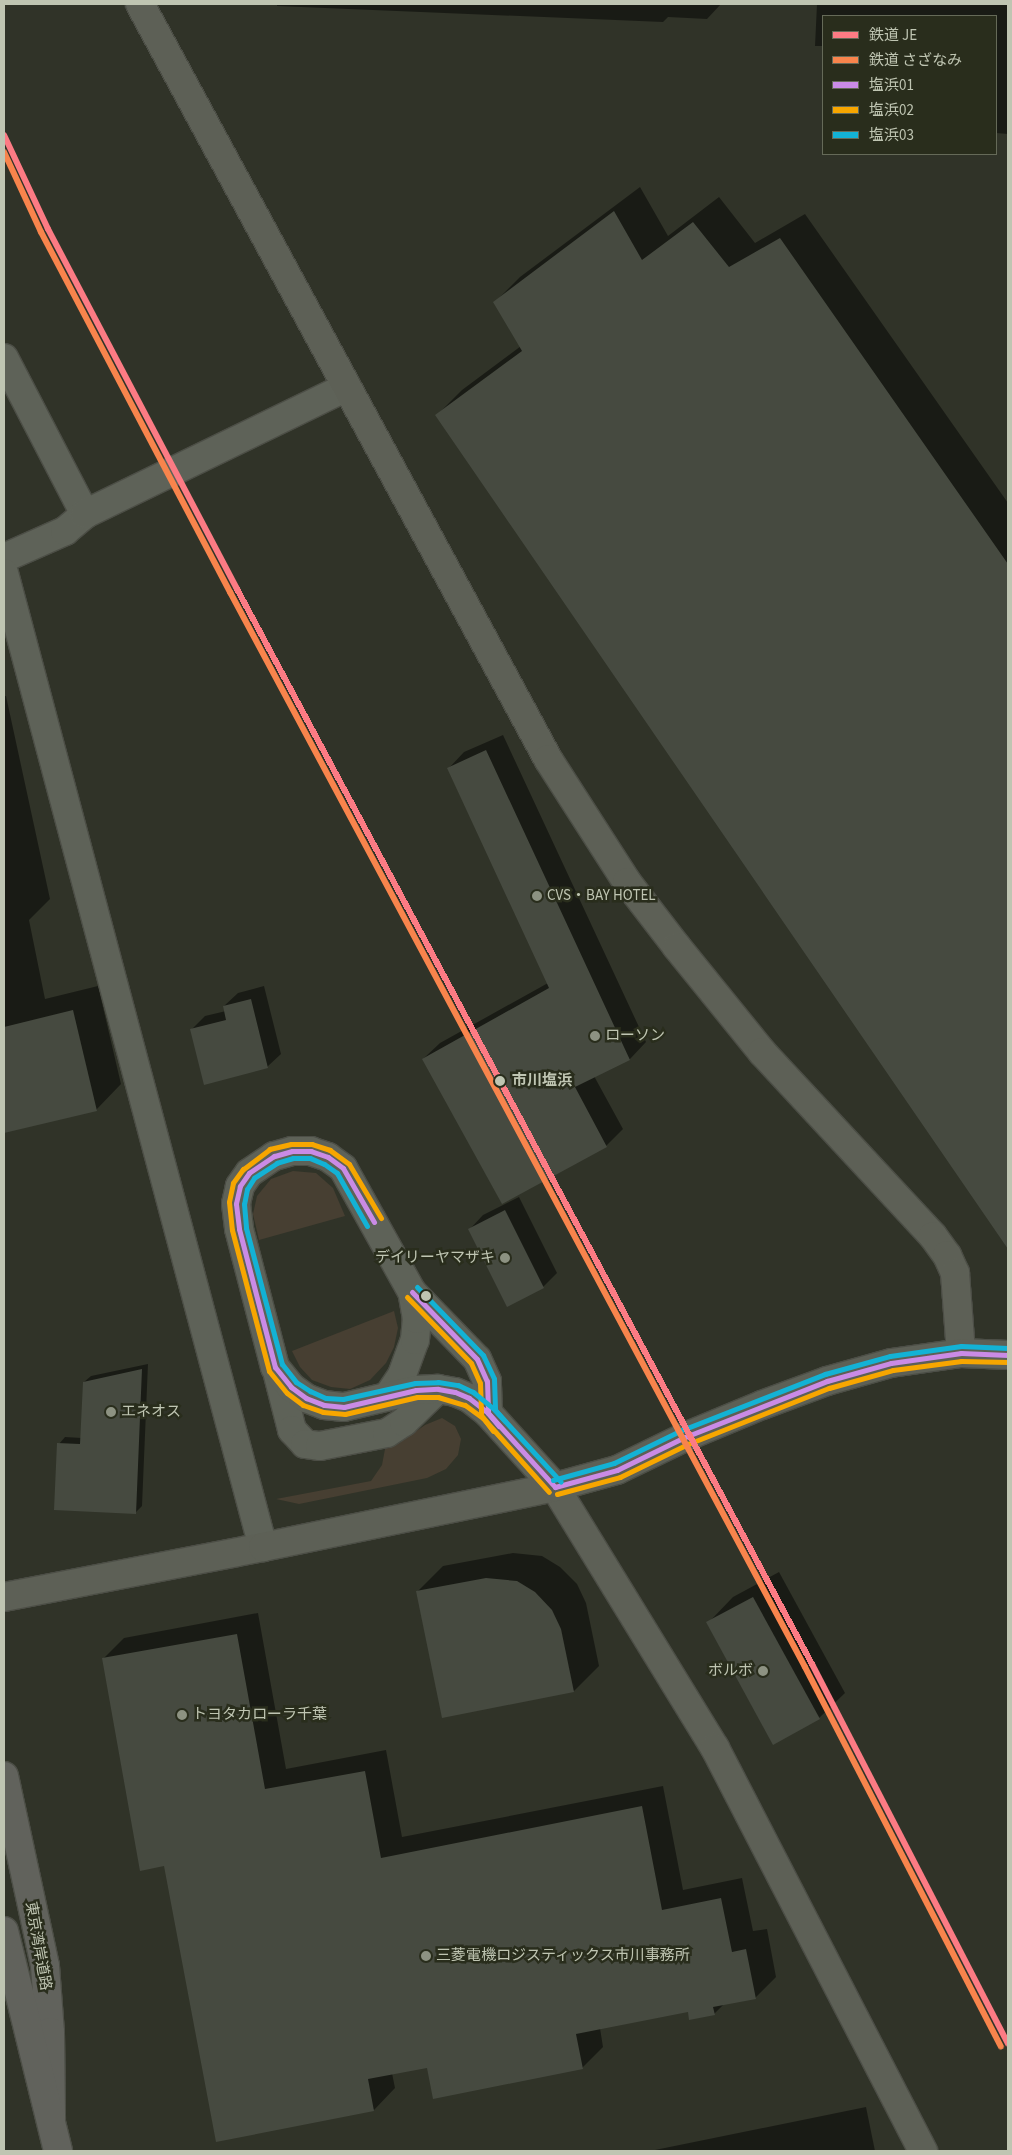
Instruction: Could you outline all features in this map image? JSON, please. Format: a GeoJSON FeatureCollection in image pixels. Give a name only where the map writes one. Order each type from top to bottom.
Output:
{"type":"FeatureCollection","features":[{"type":"Feature","properties":{"kind":"highway","name":"東京湾岸道路"},"geometry":{"type":"LineString","coordinates":[[4,1776],[45,1966],[50,2032],[51,2118]]}},
{"type":"Feature","properties":{"kind":"highway","name":"東京湾岸道路"},"geometry":{"type":"LineString","coordinates":[[4,1931],[58,2151]]}},
{"type":"Feature","properties":{"kind":"street"},"geometry":{"type":"LineString","coordinates":[[140,4],[548,760],[627,882],[676,947],[762,1052],[926,1229],[947,1255],[955,1273],[961,1353]]}},
{"type":"Feature","properties":{"kind":"street"},"geometry":{"type":"LineString","coordinates":[[4,361],[85,514]]}},
{"type":"Feature","properties":{"kind":"street"},"geometry":{"type":"LineString","coordinates":[[4,558],[65,531],[85,514],[347,387]]}},
{"type":"Feature","properties":{"kind":"street"},"geometry":{"type":"LineString","coordinates":[[4,573],[263,1547]]}},
{"type":"Feature","properties":{"kind":"street"},"geometry":{"type":"LineString","coordinates":[[438,1389],[404,1422],[387,1433],[320,1446],[305,1444],[292,1430],[239,1229],[236,1204],[240,1186],[249,1173],[274,1156],[292,1151],[311,1151],[328,1157],[343,1168],[412,1292],[477,1359],[487,1381],[488,1413]]}},
{"type":"Feature","properties":{"kind":"street"},"geometry":{"type":"LineString","coordinates":[[388,1396],[402,1375],[415,1340],[418,1319],[412,1292]]}},
{"type":"Feature","properties":{"kind":"street"},"geometry":{"type":"LineString","coordinates":[[4,1597],[263,1547],[555,1487],[617,1470],[728,1419],[826,1381],[891,1363],[961,1353],[1008,1355]]}},
{"type":"Feature","properties":{"kind":"street"},"geometry":{"type":"LineString","coordinates":[[275,1367],[291,1387],[306,1398],[324,1405],[344,1407],[416,1390],[438,1389],[455,1392],[469,1398],[488,1413],[555,1487],[715,1748],[923,2151]]}},
{"type":"Feature","properties":{"kind":"shaded area"},"geometry":{"type":"Polygon","coordinates":[[[293,1171],[316,1173],[333,1188],[345,1216],[259,1240],[253,1214],[257,1196],[271,1179],[293,1171]]]}},
{"type":"Feature","properties":{"kind":"shaded area"},"geometry":{"type":"Polygon","coordinates":[[[394,1311],[398,1328],[394,1347],[386,1363],[370,1380],[350,1389],[331,1387],[312,1380],[300,1367],[292,1351],[394,1311]]]}},
{"type":"Feature","properties":{"kind":"shaded area"},"geometry":{"type":"Polygon","coordinates":[[[442,1418],[455,1426],[461,1439],[458,1455],[446,1469],[427,1478],[299,1504],[276,1499],[371,1481],[382,1465],[385,1449],[398,1444],[425,1425],[442,1418]]]}},
{"type":"Feature","properties":{"kind":"building"},"geometry":{"type":"Polygon","coordinates":[[[614,211],[642,260],[693,222],[729,267],[780,238],[1008,564],[1008,1249],[435,415],[522,351],[493,302],[614,211]]]}},
{"type":"Feature","properties":{"kind":"building"},"geometry":{"type":"Polygon","coordinates":[[[486,750],[630,1060],[575,1087],[607,1147],[502,1204],[422,1059],[549,988],[447,768],[486,750]]]}},
{"type":"Feature","properties":{"kind":"building"},"geometry":{"type":"Polygon","coordinates":[[[251,999],[268,1068],[204,1085],[190,1029],[226,1020],[223,1006],[251,999]]]}},
{"type":"Feature","properties":{"kind":"building"},"geometry":{"type":"Polygon","coordinates":[[[73,1010],[97,1111],[4,1133],[4,1027],[73,1010]]]}},
{"type":"Feature","properties":{"kind":"building"},"geometry":{"type":"Polygon","coordinates":[[[505,1210],[544,1288],[507,1307],[468,1229],[505,1210]]]}},
{"type":"Feature","properties":{"kind":"building","name":"エネオス"},"geometry":{"type":"Polygon","coordinates":[[[142,1369],[136,1514],[54,1510],[57,1443],[80,1444],[83,1382],[142,1369]]]}},
{"type":"Feature","properties":{"kind":"building"},"geometry":{"type":"Polygon","coordinates":[[[486,1578],[517,1581],[535,1592],[552,1610],[561,1629],[574,1692],[442,1718],[416,1591],[486,1578]]]}},
{"type":"Feature","properties":{"kind":"building","name":"ボルボ"},"geometry":{"type":"Polygon","coordinates":[[[753,1597],[820,1719],[773,1745],[706,1622],[753,1597]]]}},
{"type":"Feature","properties":{"kind":"building","name":"三菱電機ロジスティックス市川事務所"},"geometry":{"type":"Polygon","coordinates":[[[237,1634],[265,1789],[365,1771],[381,1858],[642,1806],[662,1910],[721,1898],[732,1952],[746,1949],[756,1999],[713,2007],[715,2015],[689,2020],[688,2012],[576,2034],[583,2069],[433,2099],[427,2068],[368,2079],[374,2111],[216,2142],[164,1866],[140,1871],[102,1658],[237,1634]]]}},
{"type":"Feature","properties":{"kind":"rail line","name":"JE"},"geometry":{"type":"LineString","coordinates":[[4,135],[48,229],[237,589],[812,1664],[1008,2043]]}},
{"type":"Feature","properties":{"kind":"rail line","name":"さざなみ"},"geometry":{"type":"LineString","coordinates":[[4,152],[41,232],[230,592],[805,1667],[1001,2046]]}},
{"type":"Feature","properties":{"kind":"transit line","name":"塩浜02"},"geometry":{"type":"LineString","coordinates":[[381,1218],[349,1164],[330,1150],[312,1144],[291,1144],[270,1149],[243,1169],[233,1183],[229,1202],[232,1230],[269,1371],[287,1393],[303,1405],[323,1412],[345,1414],[417,1397],[438,1397],[465,1405],[483,1418],[549,1492]]}},
{"type":"Feature","properties":{"kind":"transit line","name":"塩浜01"},"geometry":{"type":"LineString","coordinates":[[374,1222],[343,1168],[328,1157],[311,1151],[292,1151],[274,1156],[249,1173],[240,1186],[236,1204],[239,1229],[275,1367],[291,1387],[306,1398],[324,1405],[344,1407],[416,1390],[438,1389],[455,1392],[469,1398],[488,1413],[555,1487]]}},
{"type":"Feature","properties":{"kind":"transit line","name":"塩浜03"},"geometry":{"type":"LineString","coordinates":[[367,1226],[337,1173],[324,1164],[310,1158],[293,1158],[277,1163],[254,1178],[247,1189],[244,1204],[246,1228],[282,1364],[296,1382],[326,1398],[343,1399],[415,1383],[438,1382],[458,1385],[473,1392],[493,1408],[561,1482]]}},
{"type":"Feature","properties":{"kind":"transit line","name":"塩浜03"},"geometry":{"type":"LineString","coordinates":[[417,1287],[483,1355],[494,1379],[495,1410],[505,1421]]}},
{"type":"Feature","properties":{"kind":"transit line","name":"塩浜01"},"geometry":{"type":"LineString","coordinates":[[412,1292],[477,1359],[487,1381],[488,1413],[499,1426]]}},
{"type":"Feature","properties":{"kind":"transit line","name":"塩浜02"},"geometry":{"type":"LineString","coordinates":[[407,1297],[471,1363],[480,1383],[481,1415],[493,1431]]}},
{"type":"Feature","properties":{"kind":"transit line","name":"塩浜03"},"geometry":{"type":"LineString","coordinates":[[553,1480],[614,1463],[682,1430],[825,1374],[890,1356],[961,1346],[1008,1348]]}},
{"type":"Feature","properties":{"kind":"transit line","name":"塩浜01"},"geometry":{"type":"LineString","coordinates":[[555,1487],[617,1470],[685,1437],[827,1381],[891,1363],[961,1353],[1008,1355]]}},
{"type":"Feature","properties":{"kind":"transit line","name":"塩浜02"},"geometry":{"type":"LineString","coordinates":[[557,1494],[620,1477],[688,1444],[829,1388],[893,1370],[961,1361],[1008,1362]]}},
{"type":"Feature","properties":{"kind":"place","name":"CVS・BAY HOTEL"},"geometry":{"type":"Point","coordinates":[537,896]}},
{"type":"Feature","properties":{"kind":"place","name":"ローソン"},"geometry":{"type":"Point","coordinates":[595,1036]}},
{"type":"Feature","properties":{"kind":"place","name":"市川塩浜"},"geometry":{"type":"Point","coordinates":[500,1081]}},
{"type":"Feature","properties":{"kind":"place","name":"デイリーヤマザキ"},"geometry":{"type":"Point","coordinates":[505,1258]}},
{"type":"Feature","properties":{"kind":"place","name":"エネオス"},"geometry":{"type":"Point","coordinates":[111,1412]}},
{"type":"Feature","properties":{"kind":"place","name":"ボルボ"},"geometry":{"type":"Point","coordinates":[763,1671]}},
{"type":"Feature","properties":{"kind":"place","name":"トヨタカローラ千葉"},"geometry":{"type":"Point","coordinates":[182,1715]}},
{"type":"Feature","properties":{"kind":"place","name":"三菱電機ロジスティックス市川事務所"},"geometry":{"type":"Point","coordinates":[426,1956]}}]}
